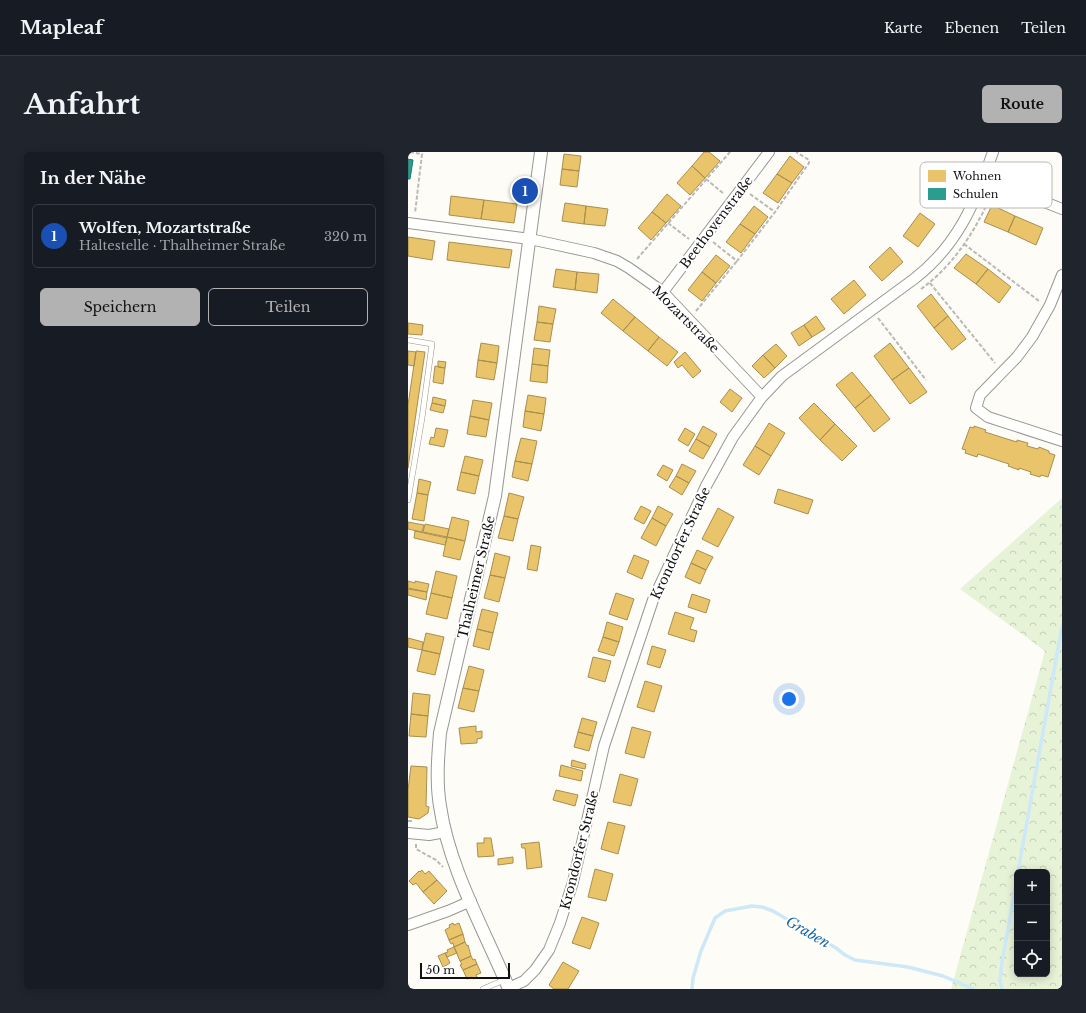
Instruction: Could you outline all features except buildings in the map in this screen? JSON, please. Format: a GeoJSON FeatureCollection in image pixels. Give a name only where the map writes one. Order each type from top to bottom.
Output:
{"type":"FeatureCollection","features":[{"type":"Feature","properties":{"kind":"street","name":"Thalheimer Straße"},"geometry":{"type":"LineString","coordinates":[[508,986],[456,867],[445,832],[439,794],[438,751],[440,733],[495,496],[541,152]]}},
{"type":"Feature","properties":{"kind":"street","name":"Beethovenstraße"},"geometry":{"type":"LineString","coordinates":[[663,292],[769,152]]}},
{"type":"Feature","properties":{"kind":"street","name":"Krondorfer Straße"},"geometry":{"type":"LineString","coordinates":[[990,162],[993,152]]}},
{"type":"Feature","properties":{"kind":"street"},"geometry":{"type":"LineString","coordinates":[[1052,205],[1062,209]]}},
{"type":"Feature","properties":{"kind":"street","name":"Krondorfer Straße"},"geometry":{"type":"LineString","coordinates":[[508,986],[524,981],[530,976],[549,950],[560,923],[573,882],[604,746],[653,600],[706,486],[733,437],[762,397],[793,367],[922,273],[943,252],[972,208]]}},
{"type":"Feature","properties":{"kind":"street","name":"Mozartstraße"},"geometry":{"type":"LineString","coordinates":[[411,224],[530,239],[594,254],[617,262],[629,268],[663,292],[762,397]]}},
{"type":"Feature","properties":{"kind":"street"},"geometry":{"type":"LineString","coordinates":[[1062,275],[1048,308],[1032,337],[1017,357],[980,395],[976,408],[988,417],[1062,441]]}},
{"type":"Feature","properties":{"kind":"street"},"geometry":{"type":"LineString","coordinates":[[412,834],[429,835],[445,832]]}},
{"type":"Feature","properties":{"kind":"street"},"geometry":{"type":"LineString","coordinates":[[408,925],[471,901]]}},
{"type":"Feature","properties":{"kind":"lane"},"geometry":{"type":"LineString","coordinates":[[408,340],[432,344],[422,418],[408,497]]}},
{"type":"Feature","properties":{"kind":"lane"},"geometry":{"type":"LineString","coordinates":[[483,989],[508,986]]}},
{"type":"Feature","properties":{"kind":"path"},"geometry":{"type":"LineString","coordinates":[[410,152],[422,154],[411,224]]}},
{"type":"Feature","properties":{"kind":"path"},"geometry":{"type":"LineString","coordinates":[[629,268],[730,152]]}},
{"type":"Feature","properties":{"kind":"path"},"geometry":{"type":"LineString","coordinates":[[689,320],[775,212],[809,163],[809,160],[796,152]]}},
{"type":"Feature","properties":{"kind":"path"},"geometry":{"type":"LineString","coordinates":[[706,179],[733,201]]}},
{"type":"Feature","properties":{"kind":"path"},"geometry":{"type":"LineString","coordinates":[[742,189],[775,212]]}},
{"type":"Feature","properties":{"kind":"path"},"geometry":{"type":"LineString","coordinates":[[668,223],[698,246]]}},
{"type":"Feature","properties":{"kind":"path"},"geometry":{"type":"LineString","coordinates":[[706,236],[737,261]]}},
{"type":"Feature","properties":{"kind":"path"},"geometry":{"type":"LineString","coordinates":[[964,244],[1048,308]]}},
{"type":"Feature","properties":{"kind":"path"},"geometry":{"type":"LineString","coordinates":[[930,282],[1002,372]]}},
{"type":"Feature","properties":{"kind":"path"},"geometry":{"type":"LineString","coordinates":[[872,309],[926,380]]}},
{"type":"Feature","properties":{"kind":"path"},"geometry":{"type":"LineString","coordinates":[[412,834],[416,849],[436,860],[443,867],[456,867]]}},
{"type":"Feature","properties":{"kind":"green space"},"geometry":{"type":"Polygon","coordinates":[[[1062,498],[1062,989],[951,989],[1045,651],[960,589],[1062,498]]]}},
{"type":"Feature","properties":{"kind":"waterway"},"geometry":{"type":"LineString","coordinates":[[1019,869],[1062,626]]}},
{"type":"Feature","properties":{"kind":"waterway"},"geometry":{"type":"LineString","coordinates":[[1002,989],[1000,981],[1002,962],[1014,894]]}},
{"type":"Feature","properties":{"kind":"waterway","name":"Graben"},"geometry":{"type":"LineString","coordinates":[[692,989],[693,978],[701,951],[715,918],[725,911],[752,906],[762,907],[773,911],[855,960],[908,967],[943,976],[973,989]]}},
{"type":"Feature","properties":{"kind":"place","name":"Wolfen, Mozartstraße"},"geometry":{"type":"Point","coordinates":[525,191]}}]}
